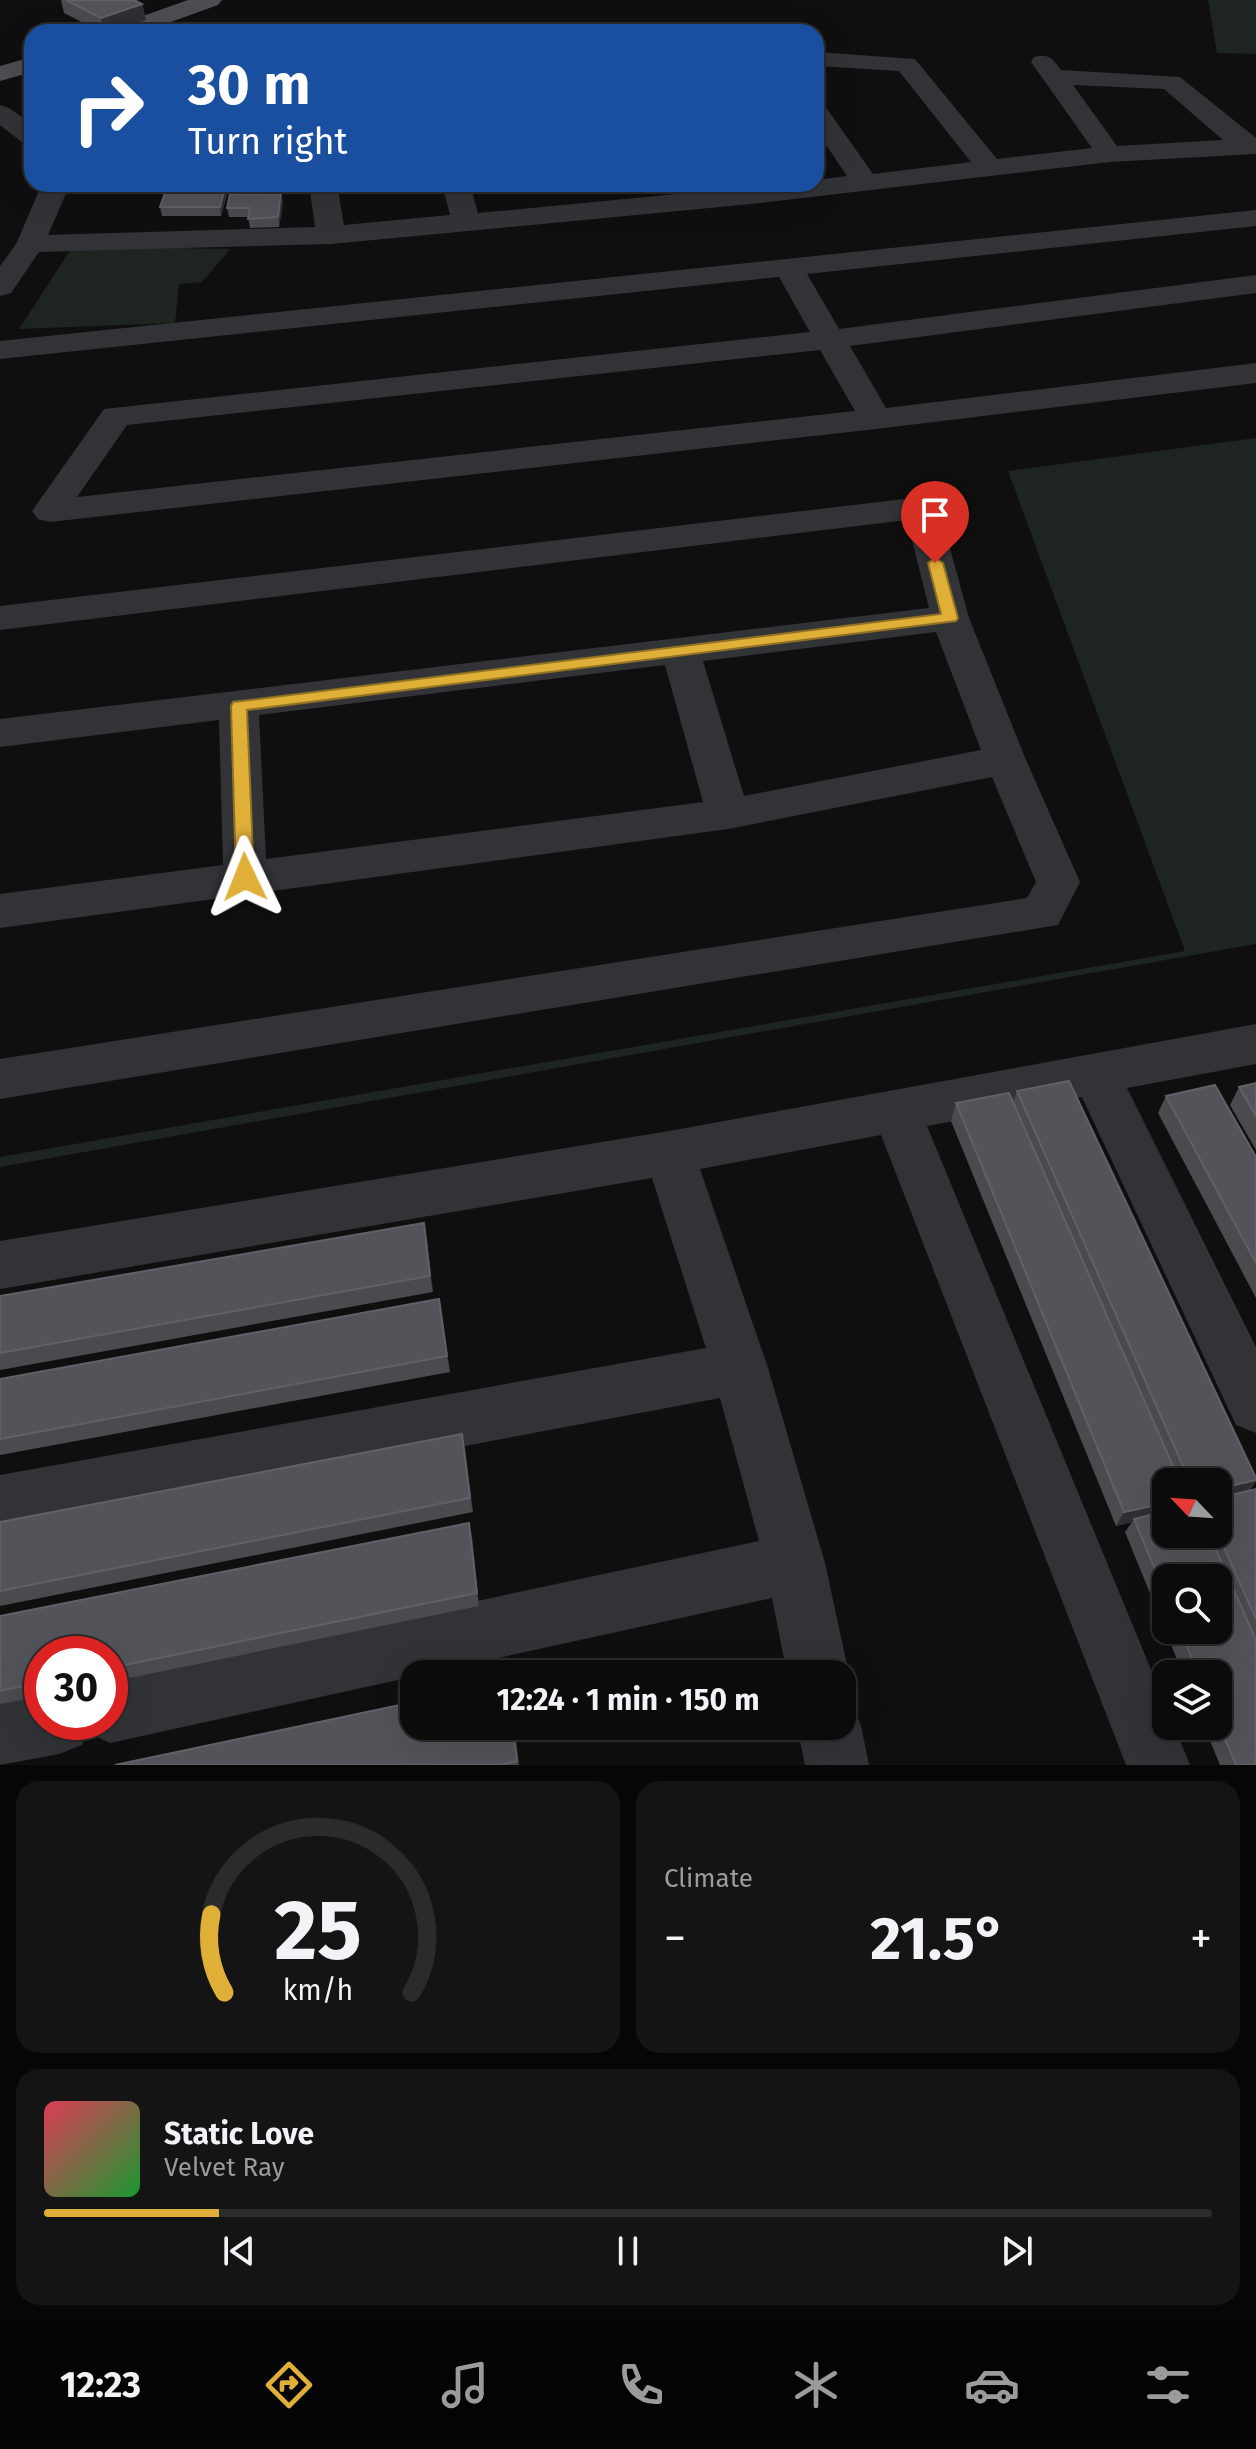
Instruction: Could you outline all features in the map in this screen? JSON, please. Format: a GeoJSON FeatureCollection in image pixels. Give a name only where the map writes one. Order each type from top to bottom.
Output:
{"type":"FeatureCollection","features":[{"type":"Feature","properties":{"kind":"main road"},"geometry":{"type":"LineString","coordinates":[[142,24],[210,0]]}},
{"type":"Feature","properties":{"kind":"street"},"geometry":{"type":"LineString","coordinates":[[1037,54],[1110,154]]}},
{"type":"Feature","properties":{"kind":"street"},"geometry":{"type":"LineString","coordinates":[[824,59],[906,64],[988,166]]}},
{"type":"Feature","properties":{"kind":"street"},"geometry":{"type":"LineString","coordinates":[[1054,77],[1171,82],[1251,146]]}},
{"type":"Feature","properties":{"kind":"street"},"geometry":{"type":"LineString","coordinates":[[0,113],[24,131]]}},
{"type":"Feature","properties":{"kind":"street"},"geometry":{"type":"LineString","coordinates":[[824,123],[864,181]]}},
{"type":"Feature","properties":{"kind":"street"},"geometry":{"type":"LineString","coordinates":[[824,184],[1110,154],[1251,146]]}},
{"type":"Feature","properties":{"kind":"street"},"geometry":{"type":"LineString","coordinates":[[0,287],[30,244],[53,192]]}},
{"type":"Feature","properties":{"kind":"street"},"geometry":{"type":"LineString","coordinates":[[324,192],[331,235]]}},
{"type":"Feature","properties":{"kind":"street"},"geometry":{"type":"LineString","coordinates":[[458,192],[466,222]]}},
{"type":"Feature","properties":{"kind":"street"},"geometry":{"type":"LineString","coordinates":[[30,244],[331,235],[466,222],[613,196],[702,192]]}},
{"type":"Feature","properties":{"kind":"street"},"geometry":{"type":"LineString","coordinates":[[0,350],[1256,218]]}},
{"type":"Feature","properties":{"kind":"street"},"geometry":{"type":"LineString","coordinates":[[787,265],[876,419]]}},
{"type":"Feature","properties":{"kind":"street"},"geometry":{"type":"LineString","coordinates":[[1256,284],[832,339],[116,416],[50,511],[876,419],[1256,373]]}},
{"type":"Feature","properties":{"kind":"street"},"geometry":{"type":"LineString","coordinates":[[0,618],[921,508],[950,618],[1005,760],[1058,882],[1042,913],[0,1079]]}},
{"type":"Feature","properties":{"kind":"street"},"geometry":{"type":"LineString","coordinates":[[0,733],[950,618]]}},
{"type":"Feature","properties":{"kind":"street"},"geometry":{"type":"LineString","coordinates":[[681,652],[728,814]]}},
{"type":"Feature","properties":{"kind":"street"},"geometry":{"type":"LineString","coordinates":[[239,706],[245,877]]}},
{"type":"Feature","properties":{"kind":"street"},"geometry":{"type":"LineString","coordinates":[[0,911],[728,814],[1005,760]]}},
{"type":"Feature","properties":{"kind":"street"},"geometry":{"type":"LineString","coordinates":[[0,1265],[669,1153],[1256,1044]]}},
{"type":"Feature","properties":{"kind":"street"},"geometry":{"type":"LineString","coordinates":[[1096,1074],[1256,1406]]}},
{"type":"Feature","properties":{"kind":"street"},"geometry":{"type":"LineString","coordinates":[[896,1111],[1158,1765]]}},
{"type":"Feature","properties":{"kind":"street"},"geometry":{"type":"LineString","coordinates":[[669,1153],[740,1368],[795,1563],[815,1660]]}},
{"type":"Feature","properties":{"kind":"street"},"geometry":{"type":"LineString","coordinates":[[0,1504],[740,1368]]}},
{"type":"Feature","properties":{"kind":"street"},"geometry":{"type":"LineString","coordinates":[[128,1707],[795,1563]]}},
{"type":"Feature","properties":{"kind":"street"},"geometry":{"type":"LineString","coordinates":[[0,1735],[24,1730]]}},
{"type":"Feature","properties":{"kind":"street"},"geometry":{"type":"LineString","coordinates":[[832,1740],[837,1765]]}},
{"type":"Feature","properties":{"kind":"shaded area"},"geometry":{"type":"Polygon","coordinates":[[[1208,0],[1256,0],[1256,54],[1217,53],[1208,0]]]}},
{"type":"Feature","properties":{"kind":"shaded area"},"geometry":{"type":"Polygon","coordinates":[[[73,246],[230,249],[202,282],[179,284],[175,323],[19,329],[73,246]]]}},
{"type":"Feature","properties":{"kind":"shaded area"},"geometry":{"type":"Polygon","coordinates":[[[1256,438],[1256,944],[0,1167],[0,1157],[1185,951],[1008,471],[1256,438]]]}},
{"type":"Feature","properties":{"kind":"building"},"geometry":{"type":"Polygon","coordinates":[[[66,0],[134,0],[142,4],[101,18],[66,0]]]}},
{"type":"Feature","properties":{"kind":"building"},"geometry":{"type":"Polygon","coordinates":[[[165,192],[224,192],[220,207],[160,207],[165,192]]]}},
{"type":"Feature","properties":{"kind":"building"},"geometry":{"type":"Polygon","coordinates":[[[281,193],[278,217],[248,219],[250,208],[227,208],[230,194],[281,193]]]}},
{"type":"Feature","properties":{"kind":"building"},"geometry":{"type":"Polygon","coordinates":[[[1069,1081],[1256,1480],[1232,1486],[1232,1468],[1184,1468],[1017,1091],[1069,1081]]]}},
{"type":"Feature","properties":{"kind":"building"},"geometry":{"type":"Polygon","coordinates":[[[1256,1083],[1256,1116],[1239,1087],[1256,1083]]]}},
{"type":"Feature","properties":{"kind":"building"},"geometry":{"type":"Polygon","coordinates":[[[1215,1085],[1256,1157],[1256,1263],[1166,1096],[1215,1085]]]}},
{"type":"Feature","properties":{"kind":"building"},"geometry":{"type":"Polygon","coordinates":[[[1009,1093],[1174,1468],[1152,1468],[1152,1506],[1124,1512],[956,1103],[1009,1093]]]}},
{"type":"Feature","properties":{"kind":"building"},"geometry":{"type":"Polygon","coordinates":[[[424,1223],[430,1276],[0,1353],[0,1296],[424,1223]]]}},
{"type":"Feature","properties":{"kind":"building"},"geometry":{"type":"Polygon","coordinates":[[[439,1299],[447,1356],[0,1439],[0,1379],[439,1299]]]}},
{"type":"Feature","properties":{"kind":"building"},"geometry":{"type":"Polygon","coordinates":[[[462,1434],[470,1498],[0,1591],[0,1522],[462,1434]]]}},
{"type":"Feature","properties":{"kind":"building"},"geometry":{"type":"Polygon","coordinates":[[[1256,1489],[1256,1619],[1224,1548],[1232,1548],[1232,1495],[1256,1489]]]}},
{"type":"Feature","properties":{"kind":"building"},"geometry":{"type":"Polygon","coordinates":[[[1152,1514],[1152,1548],[1215,1548],[1222,1564],[1153,1564],[1134,1519],[1152,1514]]]}},
{"type":"Feature","properties":{"kind":"building"},"geometry":{"type":"Polygon","coordinates":[[[469,1523],[477,1593],[128,1664],[128,1636],[24,1636],[24,1686],[0,1691],[0,1616],[469,1523]]]}},
{"type":"Feature","properties":{"kind":"building"},"geometry":{"type":"Polygon","coordinates":[[[1232,1586],[1256,1640],[1256,1765],[1236,1765],[1226,1740],[1232,1740],[1232,1660],[1192,1660],[1186,1644],[1232,1644],[1232,1586]]]}},
{"type":"Feature","properties":{"kind":"building"},"geometry":{"type":"Polygon","coordinates":[[[400,1705],[400,1740],[515,1740],[517,1761],[500,1765],[115,1765],[400,1705]]]}},
{"type":"Feature","properties":{"kind":"route"},"geometry":{"type":"LineString","coordinates":[[245,877],[239,706],[950,618],[935,563]]}}]}
